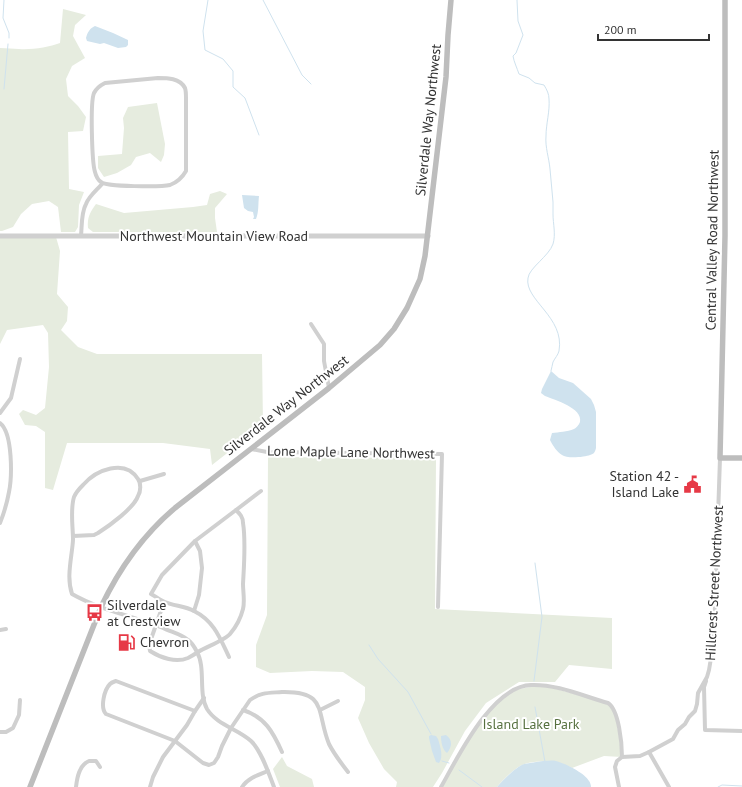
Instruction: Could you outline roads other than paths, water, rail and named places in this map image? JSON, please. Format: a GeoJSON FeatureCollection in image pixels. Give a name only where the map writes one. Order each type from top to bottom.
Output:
{"type":"FeatureCollection","features":[{"type":"Feature","properties":{"kind":"main road","name":"Silverdale Way Northwest"},"geometry":{"type":"LineString","coordinates":[[30,787],[101,607],[113,583],[139,545],[163,518],[374,351],[390,335],[413,297],[424,263],[428,236],[446,77],[451,0]]}},
{"type":"Feature","properties":{"kind":"main road","name":"Central Valley Road Northwest"},"geometry":{"type":"LineString","coordinates":[[720,458],[725,236],[725,0]]}},
{"type":"Feature","properties":{"kind":"main road"},"geometry":{"type":"LineString","coordinates":[[720,458],[742,458]]}},
{"type":"Feature","properties":{"kind":"street"},"geometry":{"type":"LineString","coordinates":[[158,78],[176,80],[184,88],[186,98],[186,171],[184,175],[178,182],[169,185],[115,186],[102,184],[97,178],[93,162],[92,104],[94,93],[104,83],[115,81],[158,78]]}},
{"type":"Feature","properties":{"kind":"street"},"geometry":{"type":"LineString","coordinates":[[81,236],[82,214],[87,201],[102,184]]}},
{"type":"Feature","properties":{"kind":"street","name":"Northwest Mountain View Road"},"geometry":{"type":"LineString","coordinates":[[0,236],[428,236]]}},
{"type":"Feature","properties":{"kind":"street"},"geometry":{"type":"LineString","coordinates":[[311,324],[324,344],[324,361],[329,388]]}},
{"type":"Feature","properties":{"kind":"street"},"geometry":{"type":"LineString","coordinates":[[0,413],[11,398],[20,359]]}},
{"type":"Feature","properties":{"kind":"street"},"geometry":{"type":"LineString","coordinates":[[0,423],[6,431],[8,439],[11,454],[11,467],[9,493],[6,508],[0,523]]}},
{"type":"Feature","properties":{"kind":"street","name":"Lone Maple Lane Northwest"},"geometry":{"type":"LineString","coordinates":[[251,449],[267,452],[442,454],[438,607]]}},
{"type":"Feature","properties":{"kind":"street","name":"Hillcrest Street Northwest"},"geometry":{"type":"LineString","coordinates":[[622,757],[640,756],[672,738],[695,711],[698,693],[707,677],[714,634],[720,458]]}},
{"type":"Feature","properties":{"kind":"street"},"geometry":{"type":"LineString","coordinates":[[73,536],[98,533],[123,514],[138,498],[140,481],[134,474],[126,469],[112,468],[93,475],[77,491],[74,498],[73,536],[69,577],[72,594],[101,607],[156,625],[190,641],[197,652],[200,663],[204,698],[207,708],[215,718],[251,740],[257,747],[274,787]]}},
{"type":"Feature","properties":{"kind":"street"},"geometry":{"type":"LineString","coordinates":[[140,481],[164,474]]}},
{"type":"Feature","properties":{"kind":"street"},"geometry":{"type":"LineString","coordinates":[[229,657],[221,640],[209,621],[194,611],[164,602],[151,594],[162,575],[195,541],[261,491]]}},
{"type":"Feature","properties":{"kind":"street"},"geometry":{"type":"LineString","coordinates":[[164,602],[149,645],[150,651],[155,654],[175,661],[183,660],[230,635],[243,608],[243,522],[240,514],[236,510]]}},
{"type":"Feature","properties":{"kind":"street"},"geometry":{"type":"LineString","coordinates":[[194,611],[199,596],[202,568],[200,550],[195,541]]}},
{"type":"Feature","properties":{"kind":"street"},"geometry":{"type":"LineString","coordinates":[[0,630],[6,630]]}},
{"type":"Feature","properties":{"kind":"street"},"geometry":{"type":"LineString","coordinates":[[707,677],[704,687],[705,730],[742,730]]}},
{"type":"Feature","properties":{"kind":"street"},"geometry":{"type":"LineString","coordinates":[[195,711],[116,681],[111,683],[107,688],[102,704],[103,711],[106,714],[175,741],[203,763],[209,765],[214,763],[218,757],[231,728],[250,700],[262,693],[303,693],[317,703],[330,745],[348,772]]}},
{"type":"Feature","properties":{"kind":"street"},"geometry":{"type":"LineString","coordinates":[[441,787],[470,735],[489,709],[509,691],[517,687],[530,684],[558,688],[608,703],[611,706],[616,717],[622,757],[617,761],[615,767],[619,787]]}},
{"type":"Feature","properties":{"kind":"street"},"geometry":{"type":"LineString","coordinates":[[150,787],[153,777],[163,757],[188,725],[204,698]]}},
{"type":"Feature","properties":{"kind":"street"},"geometry":{"type":"LineString","coordinates":[[0,732],[9,731],[14,728],[19,715],[20,700]]}},
{"type":"Feature","properties":{"kind":"street"},"geometry":{"type":"LineString","coordinates":[[320,710],[338,701]]}},
{"type":"Feature","properties":{"kind":"street"},"geometry":{"type":"LineString","coordinates":[[244,710],[258,716],[264,722],[274,734],[282,752]]}},
{"type":"Feature","properties":{"kind":"street"},"geometry":{"type":"LineString","coordinates":[[649,752],[669,787]]}},
{"type":"Feature","properties":{"kind":"street"},"geometry":{"type":"LineString","coordinates":[[76,787],[78,774],[85,764],[89,761],[96,761],[100,767]]}},
{"type":"Feature","properties":{"kind":"street"},"geometry":{"type":"LineString","coordinates":[[242,787],[250,779],[268,771]]}},
{"type":"Feature","properties":{"kind":"water"},"geometry":{"type":"Polygon","coordinates":[[[95,26],[128,40],[128,45],[126,47],[118,48],[104,43],[100,44],[87,41],[86,38],[88,33],[95,26]]]}},
{"type":"Feature","properties":{"kind":"water"},"geometry":{"type":"Polygon","coordinates":[[[242,195],[259,196],[256,219],[253,219],[253,212],[244,208],[242,195]]]}},
{"type":"Feature","properties":{"kind":"water"},"geometry":{"type":"Polygon","coordinates":[[[551,371],[559,378],[573,383],[591,399],[594,405],[596,412],[596,448],[595,452],[588,456],[564,456],[557,451],[550,440],[552,433],[574,429],[580,422],[580,417],[573,409],[541,393],[551,371]]]}},
{"type":"Feature","properties":{"kind":"water"},"geometry":{"type":"Polygon","coordinates":[[[431,735],[436,736],[440,745],[441,758],[439,763],[436,762],[432,751],[429,738],[431,735]]]}},
{"type":"Feature","properties":{"kind":"water"},"geometry":{"type":"Polygon","coordinates":[[[446,735],[451,741],[450,748],[447,753],[443,748],[441,738],[441,736],[446,735]]]}},
{"type":"Feature","properties":{"kind":"water"},"geometry":{"type":"Polygon","coordinates":[[[543,761],[556,761],[574,769],[587,778],[591,787],[497,787],[517,768],[524,764],[543,761]]]}},
{"type":"Feature","properties":{"kind":"waterway"},"geometry":{"type":"LineString","coordinates":[[4,0],[3,18],[9,33],[9,38]]}},
{"type":"Feature","properties":{"kind":"waterway"},"geometry":{"type":"LineString","coordinates":[[208,0],[203,31],[205,50],[223,59],[233,71],[233,87],[245,98],[259,135]]}},
{"type":"Feature","properties":{"kind":"waterway"},"geometry":{"type":"LineString","coordinates":[[263,0],[302,75],[311,84]]}},
{"type":"Feature","properties":{"kind":"waterway"},"geometry":{"type":"LineString","coordinates":[[517,0],[518,21],[523,35],[516,53],[513,56],[515,63],[519,74],[529,78],[535,83],[544,85],[549,97],[546,140],[553,202],[554,240],[548,253],[529,274],[528,286],[532,294],[551,319],[556,328],[559,339],[559,351],[553,362],[551,371]]}},
{"type":"Feature","properties":{"kind":"waterway"},"geometry":{"type":"LineString","coordinates":[[4,89],[8,44]]}},
{"type":"Feature","properties":{"kind":"waterway"},"geometry":{"type":"LineString","coordinates":[[534,681],[542,617],[535,563]]}},
{"type":"Feature","properties":{"kind":"waterway"},"geometry":{"type":"LineString","coordinates":[[369,645],[378,659],[408,692],[431,734]]}},
{"type":"Feature","properties":{"kind":"waterway"},"geometry":{"type":"LineString","coordinates":[[535,707],[545,762]]}},
{"type":"Feature","properties":{"kind":"waterway"},"geometry":{"type":"LineString","coordinates":[[442,761],[449,763]]}},
{"type":"Feature","properties":{"kind":"waterway"},"geometry":{"type":"LineString","coordinates":[[459,770],[482,787]]}},
{"type":"Feature","properties":{"kind":"waterway"},"geometry":{"type":"LineString","coordinates":[[718,787],[722,785],[742,786]]}},
{"type":"Feature","properties":{"kind":"place","name":"Station 42 - Island Lake"},"geometry":{"type":"Point","coordinates":[692,484]}},
{"type":"Feature","properties":{"kind":"place","name":"Silverdale at Crestview"},"geometry":{"type":"Point","coordinates":[94,613]}},
{"type":"Feature","properties":{"kind":"place","name":"Chevron"},"geometry":{"type":"Point","coordinates":[127,642]}},
{"type":"Feature","properties":{"kind":"park label","name":"Island Lake Park"},"geometry":{"type":"Point","coordinates":[531,724]}}]}
